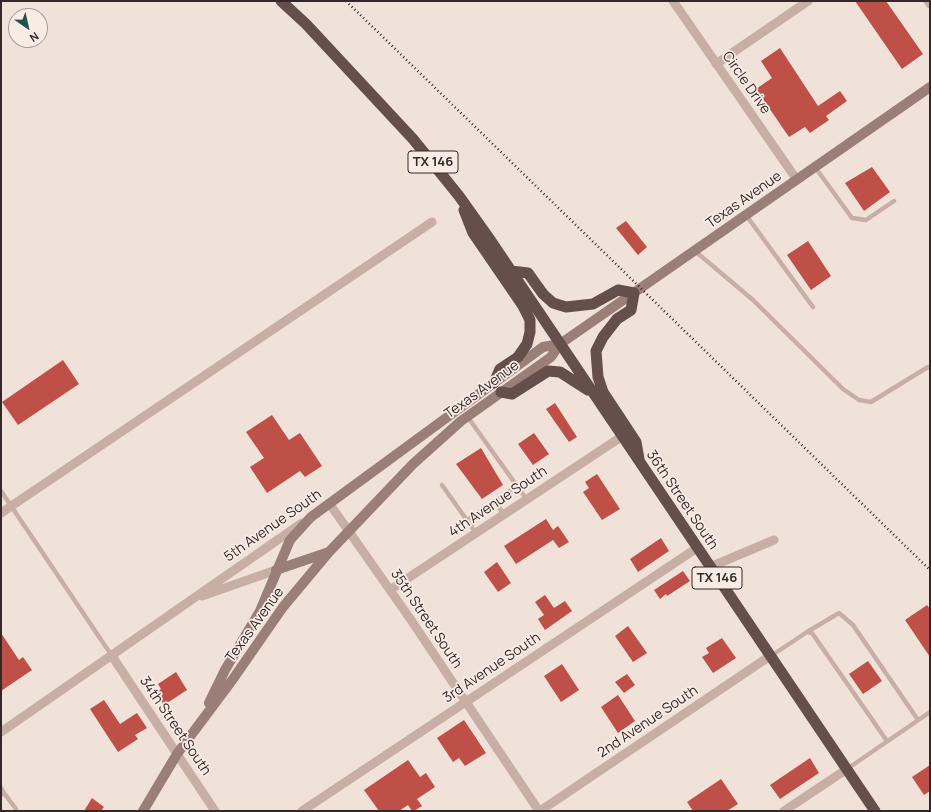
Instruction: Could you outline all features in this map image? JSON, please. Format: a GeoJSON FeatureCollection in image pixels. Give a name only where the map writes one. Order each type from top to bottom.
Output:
{"type":"FeatureCollection","features":[{"type":"Feature","properties":{"kind":"highway","name":"TX 146"},"geometry":{"type":"LineString","coordinates":[[281,1],[306,24],[413,139],[459,196],[560,344]]}},
{"type":"Feature","properties":{"kind":"highway"},"geometry":{"type":"LineString","coordinates":[[459,196],[473,233],[515,294],[530,320],[530,332],[527,344],[518,357],[500,369],[494,383]]}},
{"type":"Feature","properties":{"kind":"highway"},"geometry":{"type":"LineString","coordinates":[[511,271],[528,273],[543,294],[553,303],[566,307],[593,304],[618,290],[634,293],[631,310],[617,319],[603,338],[596,351],[598,377],[603,392],[636,442],[640,463]]}},
{"type":"Feature","properties":{"kind":"highway","name":"36th Street South"},"geometry":{"type":"LineString","coordinates":[[560,344],[875,811]]}},
{"type":"Feature","properties":{"kind":"highway","name":"TX 146"},"geometry":{"type":"LineString","coordinates":[[501,392],[512,394],[548,371],[560,372],[593,393]]}},
{"type":"Feature","properties":{"kind":"main road","name":"Texas Avenue"},"geometry":{"type":"LineString","coordinates":[[142,811],[177,754],[233,679],[283,607],[329,552],[413,464],[467,416],[551,357],[560,344],[930,87]]}},
{"type":"Feature","properties":{"kind":"main road","name":"5th Avenue South"},"geometry":{"type":"LineString","coordinates":[[311,517],[543,347],[560,344]]}},
{"type":"Feature","properties":{"kind":"main road"},"geometry":{"type":"LineString","coordinates":[[201,721],[225,670],[260,611],[276,570],[290,540],[311,517]]}},
{"type":"Feature","properties":{"kind":"main road"},"geometry":{"type":"LineString","coordinates":[[276,570],[329,552]]}},
{"type":"Feature","properties":{"kind":"street","name":"Circle Drive"},"geometry":{"type":"LineString","coordinates":[[673,1],[797,180]]}},
{"type":"Feature","properties":{"kind":"street"},"geometry":{"type":"LineString","coordinates":[[716,64],[808,1]]}},
{"type":"Feature","properties":{"kind":"street"},"geometry":{"type":"LineString","coordinates":[[1,513],[432,222]]}},
{"type":"Feature","properties":{"kind":"street","name":"4th Avenue South"},"geometry":{"type":"LineString","coordinates":[[390,590],[622,437]]}},
{"type":"Feature","properties":{"kind":"street","name":"35th Street South"},"geometry":{"type":"LineString","coordinates":[[329,503],[540,811]]}},
{"type":"Feature","properties":{"kind":"street","name":"5th Avenue South"},"geometry":{"type":"LineString","coordinates":[[1,732],[311,517]]}},
{"type":"Feature","properties":{"kind":"street"},"geometry":{"type":"LineString","coordinates":[[710,567],[774,540]]}},
{"type":"Feature","properties":{"kind":"street","name":"3rd Avenue South"},"geometry":{"type":"LineString","coordinates":[[302,811],[697,548]]}},
{"type":"Feature","properties":{"kind":"street"},"geometry":{"type":"LineString","coordinates":[[191,600],[276,570]]}},
{"type":"Feature","properties":{"kind":"street","name":"34th Street South"},"geometry":{"type":"LineString","coordinates":[[112,656],[215,811]]}},
{"type":"Feature","properties":{"kind":"street","name":"2nd Avenue South"},"geometry":{"type":"LineString","coordinates":[[540,811],[770,656]]}},
{"type":"Feature","properties":{"kind":"street"},"geometry":{"type":"LineString","coordinates":[[784,811],[847,769]]}},
{"type":"Feature","properties":{"kind":"lane"},"geometry":{"type":"LineString","coordinates":[[815,167],[852,218],[866,220],[894,202]]}},
{"type":"Feature","properties":{"kind":"lane"},"geometry":{"type":"LineString","coordinates":[[746,215],[813,307]]}},
{"type":"Feature","properties":{"kind":"lane"},"geometry":{"type":"LineString","coordinates":[[695,251],[753,300],[843,389],[860,400],[870,402],[928,367]]}},
{"type":"Feature","properties":{"kind":"lane"},"geometry":{"type":"LineString","coordinates":[[467,416],[527,500]]}},
{"type":"Feature","properties":{"kind":"lane"},"geometry":{"type":"LineString","coordinates":[[442,485],[476,533]]}},
{"type":"Feature","properties":{"kind":"lane"},"geometry":{"type":"LineString","coordinates":[[467,520],[517,486]]}},
{"type":"Feature","properties":{"kind":"lane"},"geometry":{"type":"LineString","coordinates":[[1,491],[112,656]]}},
{"type":"Feature","properties":{"kind":"lane"},"geometry":{"type":"LineString","coordinates":[[495,501],[504,515]]}},
{"type":"Feature","properties":{"kind":"lane"},"geometry":{"type":"LineString","coordinates":[[770,656],[839,613],[853,625],[918,720]]}},
{"type":"Feature","properties":{"kind":"lane"},"geometry":{"type":"LineString","coordinates":[[807,632],[812,633],[887,741]]}},
{"type":"Feature","properties":{"kind":"lane"},"geometry":{"type":"LineString","coordinates":[[847,769],[930,712]]}},
{"type":"Feature","properties":{"kind":"lane"},"geometry":{"type":"LineString","coordinates":[[1,788],[3,794],[16,810]]}},
{"type":"Feature","properties":{"kind":"building"},"geometry":{"type":"Polygon","coordinates":[[[855,1],[886,1],[923,54],[902,69],[855,1]]]}},
{"type":"Feature","properties":{"kind":"building"},"geometry":{"type":"Polygon","coordinates":[[[780,48],[818,106],[840,91],[847,101],[826,116],[829,120],[810,133],[805,127],[789,137],[756,89],[772,78],[761,61],[780,48]]]}},
{"type":"Feature","properties":{"kind":"building"},"geometry":{"type":"Polygon","coordinates":[[[872,167],[890,192],[864,211],[845,183],[872,167]]]}},
{"type":"Feature","properties":{"kind":"building"},"geometry":{"type":"Polygon","coordinates":[[[626,221],[647,247],[638,255],[616,228],[626,221]]]}},
{"type":"Feature","properties":{"kind":"building"},"geometry":{"type":"Polygon","coordinates":[[[808,241],[831,276],[811,290],[787,255],[808,241]]]}},
{"type":"Feature","properties":{"kind":"building"},"geometry":{"type":"Polygon","coordinates":[[[63,360],[79,384],[18,425],[2,402],[63,360]]]}},
{"type":"Feature","properties":{"kind":"building"},"geometry":{"type":"Polygon","coordinates":[[[555,403],[577,437],[569,442],[546,409],[555,403]]]}},
{"type":"Feature","properties":{"kind":"building"},"geometry":{"type":"Polygon","coordinates":[[[272,415],[289,440],[300,433],[322,466],[305,477],[300,471],[267,493],[250,467],[264,458],[246,432],[272,415]]]}},
{"type":"Feature","properties":{"kind":"building"},"geometry":{"type":"Polygon","coordinates":[[[534,433],[549,454],[533,465],[518,444],[534,433]]]}},
{"type":"Feature","properties":{"kind":"building"},"geometry":{"type":"Polygon","coordinates":[[[481,448],[503,485],[482,499],[456,464],[481,448]]]}},
{"type":"Feature","properties":{"kind":"building"},"geometry":{"type":"Polygon","coordinates":[[[597,474],[620,509],[602,520],[583,492],[589,488],[585,482],[597,474]]]}},
{"type":"Feature","properties":{"kind":"building"},"geometry":{"type":"Polygon","coordinates":[[[546,519],[553,530],[558,526],[569,542],[559,548],[553,540],[516,564],[504,546],[546,519]]]}},
{"type":"Feature","properties":{"kind":"building"},"geometry":{"type":"Polygon","coordinates":[[[661,538],[669,551],[638,572],[630,559],[661,538]]]}},
{"type":"Feature","properties":{"kind":"building"},"geometry":{"type":"Polygon","coordinates":[[[497,562],[511,583],[498,592],[484,572],[497,562]]]}},
{"type":"Feature","properties":{"kind":"building"},"geometry":{"type":"Polygon","coordinates":[[[683,571],[690,581],[667,596],[666,594],[660,599],[654,590],[683,571]]]}},
{"type":"Feature","properties":{"kind":"building"},"geometry":{"type":"Polygon","coordinates":[[[545,595],[554,608],[565,601],[572,611],[545,630],[538,619],[544,615],[535,602],[545,595]]]}},
{"type":"Feature","properties":{"kind":"building"},"geometry":{"type":"Polygon","coordinates":[[[927,605],[930,609],[930,657],[905,620],[927,605]]]}},
{"type":"Feature","properties":{"kind":"building"},"geometry":{"type":"Polygon","coordinates":[[[628,626],[647,653],[633,662],[615,636],[628,626]]]}},
{"type":"Feature","properties":{"kind":"building"},"geometry":{"type":"Polygon","coordinates":[[[1,633],[19,660],[23,657],[32,670],[1,691],[1,633]]]}},
{"type":"Feature","properties":{"kind":"building"},"geometry":{"type":"Polygon","coordinates":[[[722,638],[736,658],[713,673],[702,657],[709,653],[706,648],[722,638]]]}},
{"type":"Feature","properties":{"kind":"building"},"geometry":{"type":"Polygon","coordinates":[[[868,661],[882,681],[863,694],[849,674],[868,661]]]}},
{"type":"Feature","properties":{"kind":"building"},"geometry":{"type":"Polygon","coordinates":[[[562,664],[579,690],[561,702],[544,676],[562,664]]]}},
{"type":"Feature","properties":{"kind":"building"},"geometry":{"type":"Polygon","coordinates":[[[176,672],[187,690],[164,705],[156,693],[161,689],[158,684],[176,672]]]}},
{"type":"Feature","properties":{"kind":"building"},"geometry":{"type":"Polygon","coordinates":[[[627,674],[635,685],[624,693],[615,682],[627,674]]]}},
{"type":"Feature","properties":{"kind":"building"},"geometry":{"type":"Polygon","coordinates":[[[618,695],[635,721],[618,733],[601,707],[618,695]]]}},
{"type":"Feature","properties":{"kind":"building"},"geometry":{"type":"Polygon","coordinates":[[[104,700],[120,724],[137,713],[147,728],[135,735],[138,739],[118,752],[90,709],[104,700]]]}},
{"type":"Feature","properties":{"kind":"building"},"geometry":{"type":"Polygon","coordinates":[[[464,720],[486,753],[465,766],[459,758],[453,762],[437,738],[464,720]]]}},
{"type":"Feature","properties":{"kind":"building"},"geometry":{"type":"Polygon","coordinates":[[[810,758],[819,773],[780,799],[770,785],[810,758]]]}},
{"type":"Feature","properties":{"kind":"building"},"geometry":{"type":"Polygon","coordinates":[[[408,760],[420,777],[426,773],[435,787],[417,799],[422,806],[414,811],[412,811],[408,805],[399,811],[379,811],[364,790],[408,760]]]}},
{"type":"Feature","properties":{"kind":"building"},"geometry":{"type":"Polygon","coordinates":[[[930,765],[930,791],[924,795],[912,777],[930,765]]]}},
{"type":"Feature","properties":{"kind":"building"},"geometry":{"type":"Polygon","coordinates":[[[721,779],[738,804],[727,811],[693,811],[687,802],[721,779]]]}},
{"type":"Feature","properties":{"kind":"building"},"geometry":{"type":"Polygon","coordinates":[[[92,798],[104,807],[101,811],[84,811],[92,798]]]}},
{"type":"Feature","properties":{"kind":"railway"},"geometry":{"type":"LineString","coordinates":[[346,1],[930,570]]}}]}
